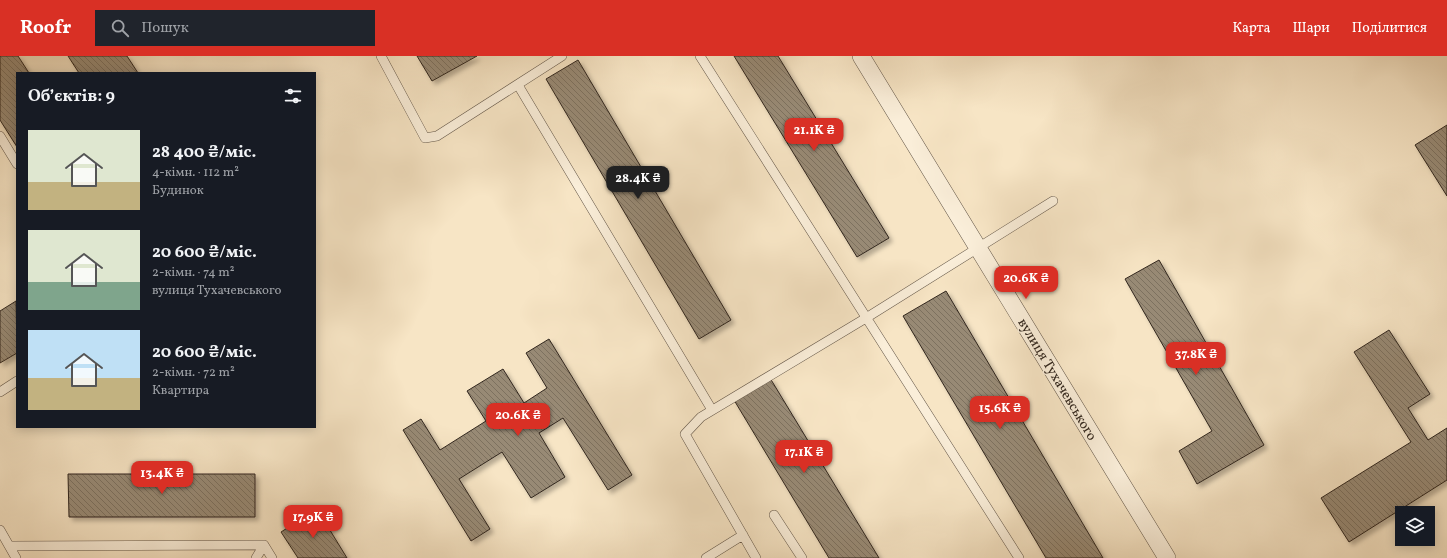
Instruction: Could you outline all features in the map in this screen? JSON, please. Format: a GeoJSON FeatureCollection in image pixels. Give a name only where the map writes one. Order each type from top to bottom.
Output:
{"type":"FeatureCollection","features":[{"type":"Feature","properties":{"kind":"street","name":"вулиця Тухачевського"},"geometry":{"type":"LineString","coordinates":[[861,56],[1167,558]]}},
{"type":"Feature","properties":{"kind":"lane"},"geometry":{"type":"LineString","coordinates":[[380,56],[425,138],[437,136],[562,56]]}},
{"type":"Feature","properties":{"kind":"lane"},"geometry":{"type":"LineString","coordinates":[[700,56],[1019,558]]}},
{"type":"Feature","properties":{"kind":"lane"},"geometry":{"type":"LineString","coordinates":[[518,85],[712,410]]}},
{"type":"Feature","properties":{"kind":"lane"},"geometry":{"type":"LineString","coordinates":[[0,136],[16,162]]}},
{"type":"Feature","properties":{"kind":"lane"},"geometry":{"type":"LineString","coordinates":[[756,558],[685,434],[701,417],[712,410],[866,318],[1052,201]]}},
{"type":"Feature","properties":{"kind":"lane"},"geometry":{"type":"LineString","coordinates":[[0,392],[16,382]]}},
{"type":"Feature","properties":{"kind":"lane"},"geometry":{"type":"LineString","coordinates":[[774,515],[802,558]]}},
{"type":"Feature","properties":{"kind":"lane"},"geometry":{"type":"LineString","coordinates":[[0,530],[16,558]]}},
{"type":"Feature","properties":{"kind":"lane"},"geometry":{"type":"LineString","coordinates":[[706,558],[743,535]]}},
{"type":"Feature","properties":{"kind":"lane"},"geometry":{"type":"LineString","coordinates":[[10,546],[264,545]]}},
{"type":"Feature","properties":{"kind":"lane"},"geometry":{"type":"LineString","coordinates":[[256,558],[264,545]]}},
{"type":"Feature","properties":{"kind":"lane"},"geometry":{"type":"LineString","coordinates":[[264,545],[272,558]]}},
{"type":"Feature","properties":{"kind":"building"},"geometry":{"type":"Polygon","coordinates":[[[0,56],[18,56],[28,72],[16,72],[16,145],[0,120],[0,56]]]}},
{"type":"Feature","properties":{"kind":"building"},"geometry":{"type":"Polygon","coordinates":[[[68,56],[127,56],[137,72],[78,72],[68,56]]]}},
{"type":"Feature","properties":{"kind":"building"},"geometry":{"type":"Polygon","coordinates":[[[417,56],[477,56],[432,81],[417,56]]]}},
{"type":"Feature","properties":{"kind":"building"},"geometry":{"type":"Polygon","coordinates":[[[734,56],[778,56],[889,238],[857,257],[734,56]]]}},
{"type":"Feature","properties":{"kind":"building"},"geometry":{"type":"Polygon","coordinates":[[[578,60],[731,320],[699,339],[546,79],[578,60]]]}},
{"type":"Feature","properties":{"kind":"building"},"geometry":{"type":"Polygon","coordinates":[[[1447,125],[1447,196],[1415,145],[1447,125]]]}},
{"type":"Feature","properties":{"kind":"building"},"geometry":{"type":"Polygon","coordinates":[[[1159,260],[1264,445],[1197,484],[1179,451],[1212,431],[1125,279],[1159,260]]]}},
{"type":"Feature","properties":{"kind":"building"},"geometry":{"type":"Polygon","coordinates":[[[946,291],[1103,558],[1046,558],[903,316],[946,291]]]}},
{"type":"Feature","properties":{"kind":"building"},"geometry":{"type":"Polygon","coordinates":[[[16,301],[16,354],[0,363],[0,311],[16,301]]]}},
{"type":"Feature","properties":{"kind":"building"},"geometry":{"type":"Polygon","coordinates":[[[1389,330],[1430,394],[1408,408],[1428,440],[1447,428],[1447,480],[1406,506],[1395,506],[1395,513],[1349,542],[1321,498],[1411,442],[1354,352],[1389,330]]]}},
{"type":"Feature","properties":{"kind":"building"},"geometry":{"type":"Polygon","coordinates":[[[549,339],[632,475],[608,490],[563,418],[539,433],[565,477],[531,498],[502,452],[459,479],[490,529],[471,541],[403,430],[421,419],[440,450],[486,421],[467,391],[503,369],[524,403],[547,388],[526,353],[549,339]]]}},
{"type":"Feature","properties":{"kind":"building"},"geometry":{"type":"Polygon","coordinates":[[[770,378],[879,558],[829,558],[734,400],[770,378]]]}},
{"type":"Feature","properties":{"kind":"building"},"geometry":{"type":"Polygon","coordinates":[[[68,474],[255,474],[255,517],[69,517],[68,474]]]}},
{"type":"Feature","properties":{"kind":"building"},"geometry":{"type":"Polygon","coordinates":[[[317,509],[347,558],[298,558],[281,532],[317,509]]]}}]}
